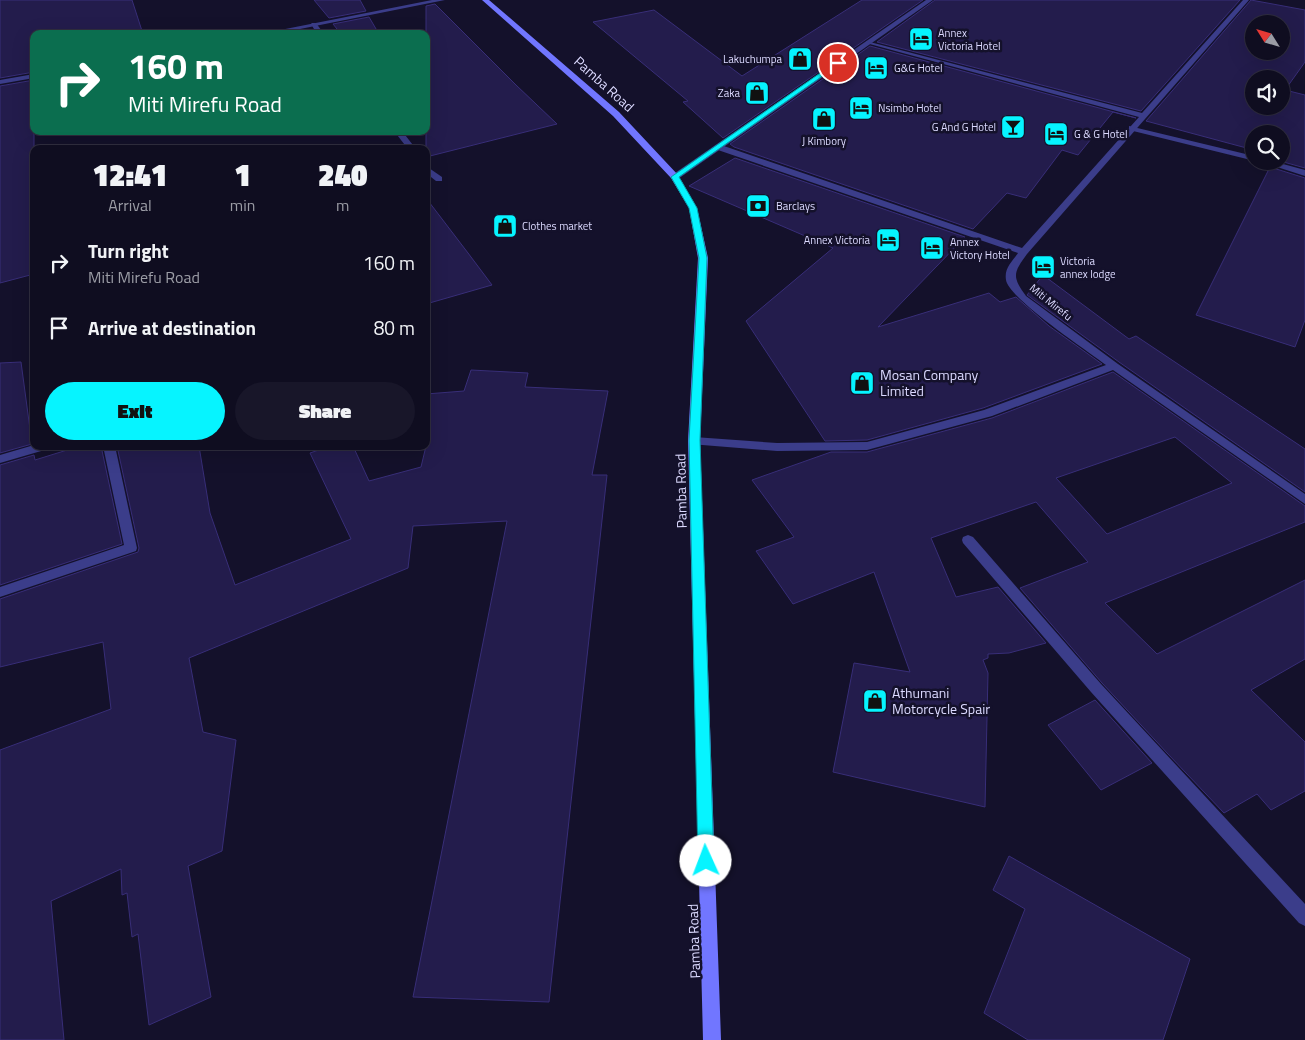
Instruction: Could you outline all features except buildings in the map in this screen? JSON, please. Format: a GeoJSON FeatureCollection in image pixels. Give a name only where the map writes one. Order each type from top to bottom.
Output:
{"type":"FeatureCollection","features":[{"type":"Feature","properties":{"kind":"main road","name":"Pamba Road"},"geometry":{"type":"LineString","coordinates":[[486,0],[616,114],[675,177],[693,208],[703,258],[694,440],[712,1040]]}},
{"type":"Feature","properties":{"kind":"street"},"geometry":{"type":"LineString","coordinates":[[283,30],[442,0]]}},
{"type":"Feature","properties":{"kind":"street"},"geometry":{"type":"LineString","coordinates":[[675,177],[930,0]]}},
{"type":"Feature","properties":{"kind":"street","name":"Miti Mirefu"},"geometry":{"type":"LineString","coordinates":[[1246,0],[1024,252],[1011,269],[1011,282],[1023,298],[1114,366],[1305,500]]}},
{"type":"Feature","properties":{"kind":"street"},"geometry":{"type":"LineString","coordinates":[[314,24],[319,30]]}},
{"type":"Feature","properties":{"kind":"street"},"geometry":{"type":"LineString","coordinates":[[868,42],[1143,116]]}},
{"type":"Feature","properties":{"kind":"street"},"geometry":{"type":"LineString","coordinates":[[0,82],[30,77]]}},
{"type":"Feature","properties":{"kind":"street"},"geometry":{"type":"LineString","coordinates":[[1132,128],[1245,157]]}},
{"type":"Feature","properties":{"kind":"street"},"geometry":{"type":"LineString","coordinates":[[401,135],[409,145]]}},
{"type":"Feature","properties":{"kind":"street"},"geometry":{"type":"LineString","coordinates":[[718,147],[1024,252]]}},
{"type":"Feature","properties":{"kind":"street"},"geometry":{"type":"LineString","coordinates":[[1290,168],[1305,172]]}},
{"type":"Feature","properties":{"kind":"street"},"geometry":{"type":"LineString","coordinates":[[430,171],[439,179]]}},
{"type":"Feature","properties":{"kind":"street"},"geometry":{"type":"LineString","coordinates":[[694,440],[777,447],[867,446],[988,413],[1114,366]]}},
{"type":"Feature","properties":{"kind":"street"},"geometry":{"type":"LineString","coordinates":[[0,459],[30,450]]}},
{"type":"Feature","properties":{"kind":"street"},"geometry":{"type":"LineString","coordinates":[[0,592],[131,548],[110,450]]}},
{"type":"Feature","properties":{"kind":"street"},"geometry":{"type":"LineString","coordinates":[[968,540],[1096,688],[1305,917]]}},
{"type":"Feature","properties":{"kind":"place","name":"Annex Victoria Hotel"},"geometry":{"type":"Point","coordinates":[921,39]}},
{"type":"Feature","properties":{"kind":"place","name":"Lakuchumpa"},"geometry":{"type":"Point","coordinates":[800,59]}},
{"type":"Feature","properties":{"kind":"place","name":"G&G Hotel"},"geometry":{"type":"Point","coordinates":[876,68]}},
{"type":"Feature","properties":{"kind":"place","name":"Zaka"},"geometry":{"type":"Point","coordinates":[757,93]}},
{"type":"Feature","properties":{"kind":"place","name":"Nsimbo Hotel"},"geometry":{"type":"Point","coordinates":[861,108]}},
{"type":"Feature","properties":{"kind":"place","name":"J Kimbory"},"geometry":{"type":"Point","coordinates":[824,119]}},
{"type":"Feature","properties":{"kind":"place","name":"G And G Hotel"},"geometry":{"type":"Point","coordinates":[1013,127]}},
{"type":"Feature","properties":{"kind":"place","name":"G & G Hotel"},"geometry":{"type":"Point","coordinates":[1056,134]}},
{"type":"Feature","properties":{"kind":"place","name":"Barclays"},"geometry":{"type":"Point","coordinates":[758,206]}},
{"type":"Feature","properties":{"kind":"place","name":"Clothes market"},"geometry":{"type":"Point","coordinates":[505,226]}},
{"type":"Feature","properties":{"kind":"place","name":"Annex Victoria"},"geometry":{"type":"Point","coordinates":[888,240]}},
{"type":"Feature","properties":{"kind":"place","name":"Annex Victory Hotel"},"geometry":{"type":"Point","coordinates":[932,248]}},
{"type":"Feature","properties":{"kind":"place","name":"Victoria annex lodge"},"geometry":{"type":"Point","coordinates":[1043,267]}},
{"type":"Feature","properties":{"kind":"place","name":"Mosan Company Limited"},"geometry":{"type":"Point","coordinates":[862,383]}},
{"type":"Feature","properties":{"kind":"place","name":"Athumani Motorcycle Spair"},"geometry":{"type":"Point","coordinates":[875,701]}},
{"type":"Feature","properties":{"kind":"route"},"geometry":{"type":"LineString","coordinates":[[706,861],[694,440],[703,258],[693,208],[675,177],[838,63]]}}]}
